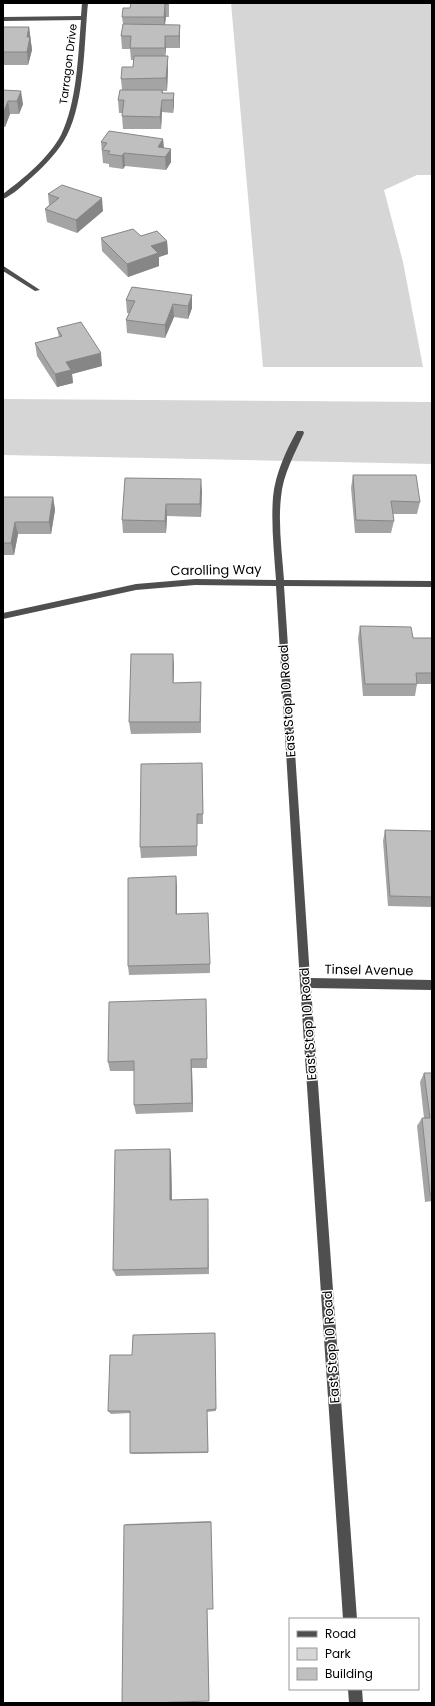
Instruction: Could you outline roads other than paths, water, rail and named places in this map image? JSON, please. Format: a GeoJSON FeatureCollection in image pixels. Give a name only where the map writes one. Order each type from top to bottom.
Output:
{"type":"FeatureCollection","features":[{"type":"Feature","properties":{"kind":"street","name":"Tarragon Drive"},"geometry":{"type":"LineString","coordinates":[[3,197],[36,170],[53,150],[68,125],[75,97],[85,3]]}},
{"type":"Feature","properties":{"kind":"street"},"geometry":{"type":"LineString","coordinates":[[3,19],[83,18]]}},
{"type":"Feature","properties":{"kind":"street"},"geometry":{"type":"LineString","coordinates":[[3,268],[37,290]]}},
{"type":"Feature","properties":{"kind":"street","name":"East Stop 10 Road"},"geometry":{"type":"LineString","coordinates":[[300,433],[284,468],[277,496],[280,582],[305,983],[350,1618]]}},
{"type":"Feature","properties":{"kind":"street","name":"Carolling Way"},"geometry":{"type":"LineString","coordinates":[[3,616],[148,585],[195,582],[432,584]]}},
{"type":"Feature","properties":{"kind":"street","name":"Tinsel Avenue"},"geometry":{"type":"LineString","coordinates":[[305,983],[432,985]]}},
{"type":"Feature","properties":{"kind":"street"},"geometry":{"type":"LineString","coordinates":[[355,1690],[356,1703]]}}]}
